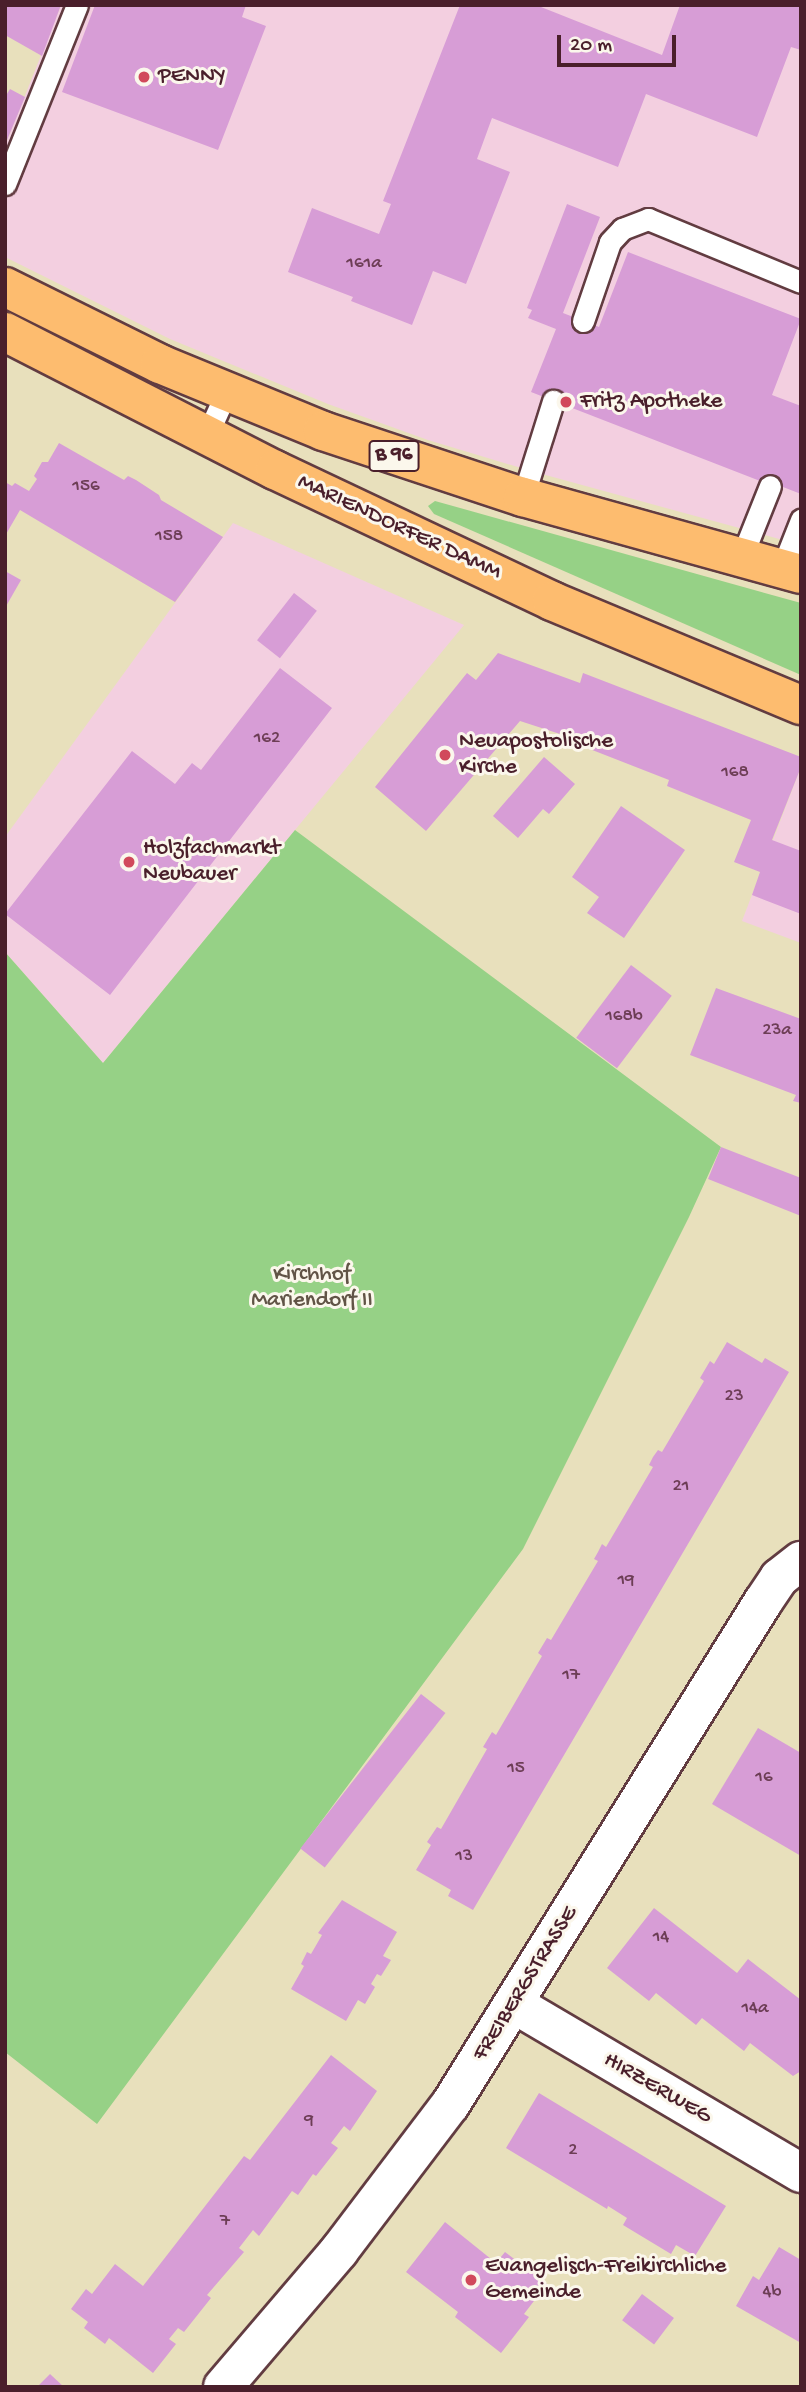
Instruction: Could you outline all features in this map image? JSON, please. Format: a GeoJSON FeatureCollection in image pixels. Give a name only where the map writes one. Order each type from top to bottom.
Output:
{"type":"FeatureCollection","features":[{"type":"Feature","properties":{"kind":"main road","name":"B 96"},"geometry":{"type":"LineString","coordinates":[[5,287],[226,393],[335,435],[523,497],[791,571]]}},
{"type":"Feature","properties":{"kind":"main road","name":"MARIENDORFER DAMM"},"geometry":{"type":"LineString","coordinates":[[5,332],[207,435],[552,601],[801,705]]}},
{"type":"Feature","properties":{"kind":"street","name":"FREIBERGSTRASSE"},"geometry":{"type":"LineString","coordinates":[[223,2387],[264,2341],[395,2180],[450,2105],[762,1602],[779,1578],[801,1560]]}},
{"type":"Feature","properties":{"kind":"street","name":"HIRZERWEG"},"geometry":{"type":"LineString","coordinates":[[514,2004],[801,2173]]}},
{"type":"Feature","properties":{"kind":"lane"},"geometry":{"type":"LineString","coordinates":[[5,184],[76,5]]}},
{"type":"Feature","properties":{"kind":"lane"},"geometry":{"type":"LineString","coordinates":[[583,321],[610,242],[622,229],[648,219],[801,282]]}},
{"type":"Feature","properties":{"kind":"lane"},"geometry":{"type":"LineString","coordinates":[[207,435],[226,393]]}},
{"type":"Feature","properties":{"kind":"lane"},"geometry":{"type":"LineString","coordinates":[[523,497],[553,401]]}},
{"type":"Feature","properties":{"kind":"lane"},"geometry":{"type":"LineString","coordinates":[[742,556],[770,486]]}},
{"type":"Feature","properties":{"kind":"lane"},"geometry":{"type":"LineString","coordinates":[[791,571],[801,520]]}},
{"type":"Feature","properties":{"kind":"shaded area"},"geometry":{"type":"Polygon","coordinates":[[[61,5],[801,5],[801,545],[531,471],[428,440],[328,404],[170,339],[5,257],[5,146],[61,5]]]}},
{"type":"Feature","properties":{"kind":"shaded area"},"geometry":{"type":"Polygon","coordinates":[[[233,523],[464,625],[103,1063],[5,952],[5,837],[233,523]]]}},
{"type":"Feature","properties":{"kind":"shaded area"},"geometry":{"type":"Polygon","coordinates":[[[801,767],[801,943],[742,921],[801,767]]]}},
{"type":"Feature","properties":{"kind":"green space"},"geometry":{"type":"Polygon","coordinates":[[[435,501],[801,603],[801,675],[434,514],[428,506],[435,501]]]}},
{"type":"Feature","properties":{"kind":"green space","name":"Kirchhof Mariendorf II"},"geometry":{"type":"Polygon","coordinates":[[[295,830],[721,1147],[689,1217],[523,1549],[97,2124],[5,2052],[5,952],[103,1063],[295,830]]]}},
{"type":"Feature","properties":{"kind":"building"},"geometry":{"type":"Polygon","coordinates":[[[5,5],[61,5],[42,56],[5,35],[5,5]]]}},
{"type":"Feature","properties":{"kind":"building","name":"PENNY"},"geometry":{"type":"Polygon","coordinates":[[[95,5],[246,5],[242,17],[266,26],[218,150],[62,92],[95,5]]]}},
{"type":"Feature","properties":{"kind":"building"},"geometry":{"type":"Polygon","coordinates":[[[460,5],[536,5],[662,55],[680,5],[801,5],[801,50],[791,47],[757,137],[646,94],[618,167],[492,118],[477,159],[510,172],[466,284],[433,271],[412,325],[351,301],[353,297],[288,272],[312,208],[379,234],[391,204],[383,201],[460,5]]]}},
{"type":"Feature","properties":{"kind":"building"},"geometry":{"type":"Polygon","coordinates":[[[10,89],[25,97],[5,145],[5,97],[10,89]]]}},
{"type":"Feature","properties":{"kind":"building"},"geometry":{"type":"Polygon","coordinates":[[[567,204],[600,217],[563,313],[599,327],[628,252],[801,319],[772,395],[801,406],[801,494],[783,487],[783,490],[531,392],[556,329],[528,318],[532,310],[527,308],[567,204]]]}},
{"type":"Feature","properties":{"kind":"building"},"geometry":{"type":"Polygon","coordinates":[[[59,443],[124,480],[128,476],[136,480],[159,495],[161,500],[223,537],[175,602],[20,510],[5,536],[5,482],[12,486],[15,483],[29,491],[37,479],[34,476],[42,462],[48,462],[59,443]]]}},
{"type":"Feature","properties":{"kind":"building"},"geometry":{"type":"Polygon","coordinates":[[[5,571],[21,580],[5,608],[5,571]]]}},
{"type":"Feature","properties":{"kind":"building"},"geometry":{"type":"Polygon","coordinates":[[[294,593],[317,611],[280,658],[257,640],[294,593]]]}},
{"type":"Feature","properties":{"kind":"building"},"geometry":{"type":"Polygon","coordinates":[[[498,653],[580,683],[583,673],[801,757],[801,767],[772,840],[801,851],[801,914],[752,895],[760,872],[734,862],[751,820],[667,786],[669,780],[559,737],[560,734],[520,721],[426,831],[375,787],[467,673],[476,680],[498,653]]]}},
{"type":"Feature","properties":{"kind":"building","name":"Holzfachmarkt Neubauer"},"geometry":{"type":"Polygon","coordinates":[[[280,668],[332,708],[110,995],[5,914],[132,751],[175,784],[192,763],[201,770],[280,668]]]}},
{"type":"Feature","properties":{"kind":"building"},"geometry":{"type":"Polygon","coordinates":[[[544,757],[575,784],[549,814],[543,809],[518,838],[493,816],[544,757]]]}},
{"type":"Feature","properties":{"kind":"building"},"geometry":{"type":"Polygon","coordinates":[[[621,806],[685,850],[624,938],[587,913],[599,897],[572,877],[621,806]]]}},
{"type":"Feature","properties":{"kind":"building"},"geometry":{"type":"Polygon","coordinates":[[[631,965],[672,996],[617,1068],[576,1038],[631,965]]]}},
{"type":"Feature","properties":{"kind":"building"},"geometry":{"type":"Polygon","coordinates":[[[716,988],[801,1019],[801,1103],[793,1101],[796,1095],[690,1055],[716,988]]]}},
{"type":"Feature","properties":{"kind":"building"},"geometry":{"type":"Polygon","coordinates":[[[721,1147],[801,1178],[801,1216],[708,1179],[721,1147]]]}},
{"type":"Feature","properties":{"kind":"building"},"geometry":{"type":"Polygon","coordinates":[[[727,1342],[762,1363],[765,1358],[789,1372],[473,1910],[448,1896],[451,1890],[416,1870],[431,1845],[427,1842],[437,1827],[441,1829],[487,1749],[483,1747],[492,1732],[496,1735],[542,1656],[538,1653],[547,1638],[551,1640],[598,1561],[594,1559],[602,1544],[606,1547],[653,1467],[649,1465],[653,1457],[658,1450],[662,1452],[704,1381],[700,1378],[710,1361],[714,1364],[727,1342]]]}},
{"type":"Feature","properties":{"kind":"building"},"geometry":{"type":"Polygon","coordinates":[[[421,1694],[445,1713],[325,1868],[300,1848],[421,1694]]]}},
{"type":"Feature","properties":{"kind":"building"},"geometry":{"type":"Polygon","coordinates":[[[758,1728],[801,1753],[801,1856],[712,1804],[758,1728]]]}},
{"type":"Feature","properties":{"kind":"building"},"geometry":{"type":"Polygon","coordinates":[[[342,1900],[397,1932],[383,1956],[391,1960],[381,1976],[377,1974],[371,1984],[375,1987],[365,2004],[358,2000],[346,2021],[291,1989],[304,1966],[301,1964],[307,1952],[311,1954],[322,1935],[318,1933],[342,1900]]]}},
{"type":"Feature","properties":{"kind":"building"},"geometry":{"type":"Polygon","coordinates":[[[654,1908],[737,1973],[748,1959],[801,2000],[801,2071],[793,2076],[750,2043],[744,2051],[702,2018],[696,2025],[656,1993],[649,2001],[607,1968],[654,1908]]]}},
{"type":"Feature","properties":{"kind":"building"},"geometry":{"type":"Polygon","coordinates":[[[331,2055],[377,2091],[350,2131],[344,2126],[331,2143],[338,2148],[316,2176],[313,2174],[298,2195],[292,2191],[259,2236],[253,2230],[239,2248],[244,2252],[207,2295],[211,2298],[184,2332],[178,2328],[169,2339],[176,2344],[153,2373],[109,2338],[105,2344],[84,2328],[88,2322],[71,2309],[86,2289],[92,2294],[115,2264],[143,2286],[244,2156],[250,2160],[331,2055]]]}},
{"type":"Feature","properties":{"kind":"building"},"geometry":{"type":"Polygon","coordinates":[[[539,2093],[726,2206],[695,2256],[676,2245],[671,2254],[623,2225],[627,2218],[608,2206],[607,2209],[506,2148],[539,2093]]]}},
{"type":"Feature","properties":{"kind":"building"},"geometry":{"type":"Polygon","coordinates":[[[445,2222],[496,2263],[505,2252],[547,2284],[524,2314],[529,2317],[501,2353],[455,2317],[458,2312],[406,2272],[445,2222]]]}},
{"type":"Feature","properties":{"kind":"building"},"geometry":{"type":"Polygon","coordinates":[[[779,2247],[801,2260],[801,2343],[736,2306],[753,2276],[759,2280],[779,2247]]]}},
{"type":"Feature","properties":{"kind":"building"},"geometry":{"type":"Polygon","coordinates":[[[642,2294],[674,2318],[654,2344],[622,2320],[642,2294]]]}},
{"type":"Feature","properties":{"kind":"building"},"geometry":{"type":"Polygon","coordinates":[[[50,2374],[64,2387],[37,2387],[50,2374]]]}},
{"type":"Feature","properties":{"kind":"place","name":"PENNY"},"geometry":{"type":"Point","coordinates":[144,77]}},
{"type":"Feature","properties":{"kind":"place","name":"Fritz Apotheke"},"geometry":{"type":"Point","coordinates":[566,402]}},
{"type":"Feature","properties":{"kind":"place","name":"Neuapostolische Kirche"},"geometry":{"type":"Point","coordinates":[445,755]}},
{"type":"Feature","properties":{"kind":"place","name":"Holzfachmarkt Neubauer"},"geometry":{"type":"Point","coordinates":[129,862]}},
{"type":"Feature","properties":{"kind":"place","name":"Evangelisch-Freikirchliche Gemeinde"},"geometry":{"type":"Point","coordinates":[471,2280]}}]}
